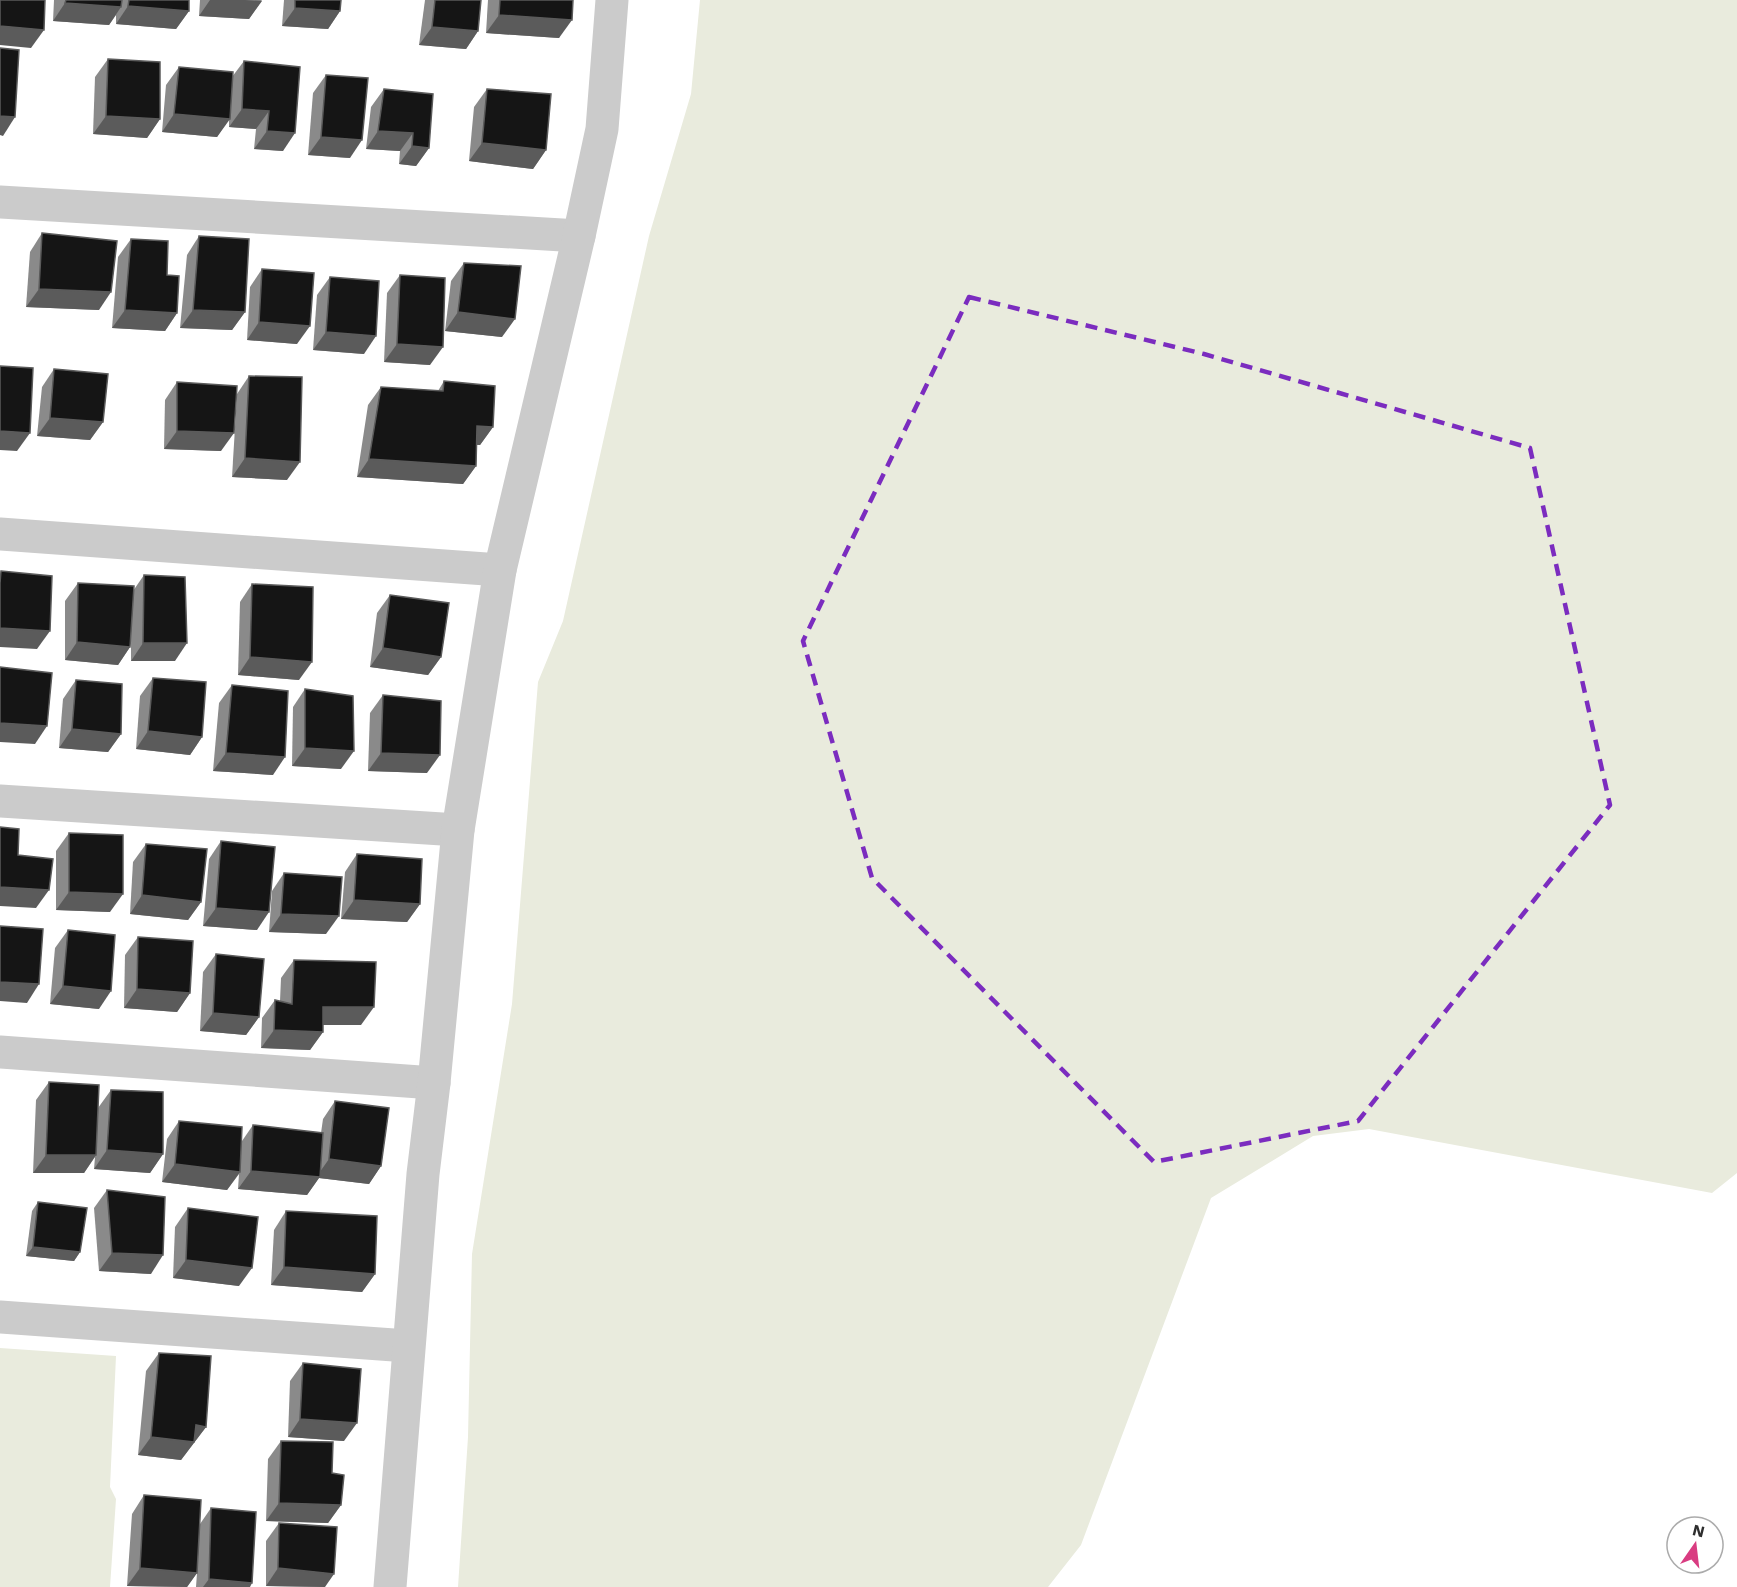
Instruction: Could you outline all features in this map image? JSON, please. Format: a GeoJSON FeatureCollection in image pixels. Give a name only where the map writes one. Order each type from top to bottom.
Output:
{"type":"FeatureCollection","features":[{"type":"Feature","properties":{"kind":"street"},"geometry":{"type":"LineString","coordinates":[[390,1587],[423,1174],[458,830],[500,570],[602,129],[612,0]]}},
{"type":"Feature","properties":{"kind":"street"},"geometry":{"type":"LineString","coordinates":[[0,202],[579,236]]}},
{"type":"Feature","properties":{"kind":"street"},"geometry":{"type":"LineString","coordinates":[[0,534],[500,570]]}},
{"type":"Feature","properties":{"kind":"street"},"geometry":{"type":"LineString","coordinates":[[0,801],[458,830]]}},
{"type":"Feature","properties":{"kind":"street"},"geometry":{"type":"LineString","coordinates":[[0,1052],[434,1083]]}},
{"type":"Feature","properties":{"kind":"street"},"geometry":{"type":"LineString","coordinates":[[0,1317],[408,1346]]}},
{"type":"Feature","properties":{"kind":"highlighted area"},"geometry":{"type":"Polygon","coordinates":[[[969,297],[1204,354],[1530,448],[1610,805],[1358,1121],[1154,1162],[872,878],[803,641],[969,297]]]}},
{"type":"Feature","properties":{"kind":"shaded area"},"geometry":{"type":"Polygon","coordinates":[[[700,0],[1737,0],[1737,1173],[1712,1193],[1369,1129],[1313,1136],[1211,1198],[1081,1545],[1048,1587],[458,1587],[468,1437],[472,1254],[512,1004],[538,682],[563,621],[649,236],[691,94],[700,0]]]}},
{"type":"Feature","properties":{"kind":"shaded area"},"geometry":{"type":"Polygon","coordinates":[[[0,1348],[116,1356],[110,1487],[116,1499],[110,1587],[0,1587],[0,1348]]]}},
{"type":"Feature","properties":{"kind":"building"},"geometry":{"type":"Polygon","coordinates":[[[0,0],[45,0],[44,30],[0,26],[0,0]]]}},
{"type":"Feature","properties":{"kind":"building"},"geometry":{"type":"Polygon","coordinates":[[[66,0],[122,0],[121,7],[65,3],[66,0]]]}},
{"type":"Feature","properties":{"kind":"building"},"geometry":{"type":"Polygon","coordinates":[[[129,0],[189,0],[189,11],[128,6],[129,0]]]}},
{"type":"Feature","properties":{"kind":"building"},"geometry":{"type":"Polygon","coordinates":[[[295,0],[341,0],[340,11],[295,8],[295,0]]]}},
{"type":"Feature","properties":{"kind":"building"},"geometry":{"type":"Polygon","coordinates":[[[435,0],[481,0],[478,31],[432,27],[435,0]]]}},
{"type":"Feature","properties":{"kind":"building"},"geometry":{"type":"Polygon","coordinates":[[[500,0],[573,0],[572,20],[499,15],[500,0]]]}},
{"type":"Feature","properties":{"kind":"building"},"geometry":{"type":"Polygon","coordinates":[[[0,48],[19,50],[15,117],[0,116],[0,48]]]}},
{"type":"Feature","properties":{"kind":"building"},"geometry":{"type":"Polygon","coordinates":[[[108,59],[160,62],[160,119],[106,116],[108,59]]]}},
{"type":"Feature","properties":{"kind":"building"},"geometry":{"type":"Polygon","coordinates":[[[244,61],[300,67],[295,133],[267,131],[269,111],[242,109],[244,61]]]}},
{"type":"Feature","properties":{"kind":"building"},"geometry":{"type":"Polygon","coordinates":[[[179,67],[233,72],[230,119],[174,114],[179,67]]]}},
{"type":"Feature","properties":{"kind":"building"},"geometry":{"type":"Polygon","coordinates":[[[326,75],[368,78],[362,140],[321,137],[326,75]]]}},
{"type":"Feature","properties":{"kind":"building"},"geometry":{"type":"Polygon","coordinates":[[[384,89],[433,94],[429,148],[412,146],[413,133],[378,131],[384,89]]]}},
{"type":"Feature","properties":{"kind":"building"},"geometry":{"type":"Polygon","coordinates":[[[487,89],[551,94],[546,150],[482,143],[487,89]]]}},
{"type":"Feature","properties":{"kind":"building"},"geometry":{"type":"Polygon","coordinates":[[[42,233],[117,241],[111,292],[39,289],[42,233]]]}},
{"type":"Feature","properties":{"kind":"building"},"geometry":{"type":"Polygon","coordinates":[[[199,236],[249,239],[245,312],[193,310],[199,236]]]}},
{"type":"Feature","properties":{"kind":"building"},"geometry":{"type":"Polygon","coordinates":[[[131,239],[168,241],[167,275],[179,276],[177,313],[125,310],[131,239]]]}},
{"type":"Feature","properties":{"kind":"building"},"geometry":{"type":"Polygon","coordinates":[[[464,263],[521,266],[515,319],[458,312],[464,263]]]}},
{"type":"Feature","properties":{"kind":"building"},"geometry":{"type":"Polygon","coordinates":[[[262,269],[314,273],[310,326],[259,322],[262,269]]]}},
{"type":"Feature","properties":{"kind":"building"},"geometry":{"type":"Polygon","coordinates":[[[400,275],[445,278],[443,347],[397,344],[400,275]]]}},
{"type":"Feature","properties":{"kind":"building"},"geometry":{"type":"Polygon","coordinates":[[[330,277],[379,281],[376,336],[326,332],[330,277]]]}},
{"type":"Feature","properties":{"kind":"building"},"geometry":{"type":"Polygon","coordinates":[[[0,366],[33,368],[30,433],[0,431],[0,366]]]}},
{"type":"Feature","properties":{"kind":"building"},"geometry":{"type":"Polygon","coordinates":[[[54,369],[108,374],[103,422],[50,418],[54,369]]]}},
{"type":"Feature","properties":{"kind":"building"},"geometry":{"type":"Polygon","coordinates":[[[249,376],[302,377],[300,462],[245,458],[249,376]]]}},
{"type":"Feature","properties":{"kind":"building"},"geometry":{"type":"Polygon","coordinates":[[[444,381],[495,386],[493,427],[477,426],[476,466],[369,459],[381,387],[443,391],[444,381]]]}},
{"type":"Feature","properties":{"kind":"building"},"geometry":{"type":"Polygon","coordinates":[[[177,382],[237,386],[234,433],[177,431],[177,382]]]}},
{"type":"Feature","properties":{"kind":"building"},"geometry":{"type":"Polygon","coordinates":[[[1,571],[52,576],[50,631],[0,628],[1,571]]]}},
{"type":"Feature","properties":{"kind":"building"},"geometry":{"type":"Polygon","coordinates":[[[144,575],[185,577],[187,643],[143,643],[144,575]]]}},
{"type":"Feature","properties":{"kind":"building"},"geometry":{"type":"Polygon","coordinates":[[[78,583],[134,586],[130,647],[77,642],[78,583]]]}},
{"type":"Feature","properties":{"kind":"building"},"geometry":{"type":"Polygon","coordinates":[[[252,584],[313,587],[312,662],[250,657],[252,584]]]}},
{"type":"Feature","properties":{"kind":"building"},"geometry":{"type":"Polygon","coordinates":[[[390,595],[449,603],[441,657],[383,648],[390,595]]]}},
{"type":"Feature","properties":{"kind":"building"},"geometry":{"type":"Polygon","coordinates":[[[0,667],[52,673],[47,726],[0,723],[0,667]]]}},
{"type":"Feature","properties":{"kind":"building"},"geometry":{"type":"Polygon","coordinates":[[[153,678],[206,682],[202,737],[148,731],[153,678]]]}},
{"type":"Feature","properties":{"kind":"building"},"geometry":{"type":"Polygon","coordinates":[[[76,680],[122,684],[121,734],[72,729],[76,680]]]}},
{"type":"Feature","properties":{"kind":"building"},"geometry":{"type":"Polygon","coordinates":[[[232,685],[288,691],[285,757],[226,753],[232,685]]]}},
{"type":"Feature","properties":{"kind":"building"},"geometry":{"type":"Polygon","coordinates":[[[305,689],[353,696],[354,751],[305,748],[305,689]]]}},
{"type":"Feature","properties":{"kind":"building"},"geometry":{"type":"Polygon","coordinates":[[[383,695],[441,701],[440,755],[381,753],[383,695]]]}},
{"type":"Feature","properties":{"kind":"building"},"geometry":{"type":"Polygon","coordinates":[[[0,827],[19,829],[18,855],[53,859],[49,890],[0,887],[0,827]]]}},
{"type":"Feature","properties":{"kind":"building"},"geometry":{"type":"Polygon","coordinates":[[[69,833],[123,835],[123,894],[69,892],[69,833]]]}},
{"type":"Feature","properties":{"kind":"building"},"geometry":{"type":"Polygon","coordinates":[[[221,841],[275,847],[269,912],[216,908],[221,841]]]}},
{"type":"Feature","properties":{"kind":"building"},"geometry":{"type":"Polygon","coordinates":[[[146,844],[207,849],[201,902],[142,895],[146,844]]]}},
{"type":"Feature","properties":{"kind":"building"},"geometry":{"type":"Polygon","coordinates":[[[357,854],[422,859],[420,904],[354,900],[357,854]]]}},
{"type":"Feature","properties":{"kind":"building"},"geometry":{"type":"Polygon","coordinates":[[[284,873],[342,877],[339,916],[281,914],[284,873]]]}},
{"type":"Feature","properties":{"kind":"building"},"geometry":{"type":"Polygon","coordinates":[[[0,926],[43,929],[39,984],[0,982],[0,926]]]}},
{"type":"Feature","properties":{"kind":"building"},"geometry":{"type":"Polygon","coordinates":[[[68,930],[115,935],[111,991],[63,986],[68,930]]]}},
{"type":"Feature","properties":{"kind":"building"},"geometry":{"type":"Polygon","coordinates":[[[138,937],[193,941],[190,993],[137,989],[138,937]]]}},
{"type":"Feature","properties":{"kind":"building"},"geometry":{"type":"Polygon","coordinates":[[[216,954],[264,959],[259,1017],[213,1013],[216,954]]]}},
{"type":"Feature","properties":{"kind":"building"},"geometry":{"type":"Polygon","coordinates":[[[294,960],[376,962],[374,1007],[323,1007],[323,1032],[274,1030],[275,1000],[292,1004],[294,960]]]}},
{"type":"Feature","properties":{"kind":"building"},"geometry":{"type":"Polygon","coordinates":[[[49,1082],[99,1085],[96,1155],[46,1155],[49,1082]]]}},
{"type":"Feature","properties":{"kind":"building"},"geometry":{"type":"Polygon","coordinates":[[[111,1090],[163,1092],[163,1154],[107,1150],[111,1090]]]}},
{"type":"Feature","properties":{"kind":"building"},"geometry":{"type":"Polygon","coordinates":[[[335,1101],[389,1108],[381,1166],[329,1159],[335,1101]]]}},
{"type":"Feature","properties":{"kind":"building"},"geometry":{"type":"Polygon","coordinates":[[[179,1121],[242,1127],[240,1172],[175,1164],[179,1121]]]}},
{"type":"Feature","properties":{"kind":"building"},"geometry":{"type":"Polygon","coordinates":[[[253,1125],[323,1133],[320,1177],[251,1171],[253,1125]]]}},
{"type":"Feature","properties":{"kind":"building"},"geometry":{"type":"Polygon","coordinates":[[[107,1190],[165,1197],[163,1255],[112,1253],[107,1190]]]}},
{"type":"Feature","properties":{"kind":"building"},"geometry":{"type":"Polygon","coordinates":[[[38,1202],[87,1208],[80,1252],[33,1247],[38,1202]]]}},
{"type":"Feature","properties":{"kind":"building"},"geometry":{"type":"Polygon","coordinates":[[[188,1208],[258,1217],[252,1268],[186,1260],[188,1208]]]}},
{"type":"Feature","properties":{"kind":"building"},"geometry":{"type":"Polygon","coordinates":[[[286,1211],[377,1216],[375,1274],[284,1267],[286,1211]]]}},
{"type":"Feature","properties":{"kind":"building"},"geometry":{"type":"Polygon","coordinates":[[[159,1353],[211,1356],[206,1427],[196,1425],[194,1442],[151,1437],[159,1353]]]}},
{"type":"Feature","properties":{"kind":"building"},"geometry":{"type":"Polygon","coordinates":[[[303,1363],[361,1369],[357,1423],[300,1419],[303,1363]]]}},
{"type":"Feature","properties":{"kind":"building"},"geometry":{"type":"Polygon","coordinates":[[[281,1441],[333,1442],[332,1473],[344,1475],[341,1505],[279,1503],[281,1441]]]}},
{"type":"Feature","properties":{"kind":"building"},"geometry":{"type":"Polygon","coordinates":[[[144,1495],[201,1500],[197,1573],[140,1568],[144,1495]]]}},
{"type":"Feature","properties":{"kind":"building"},"geometry":{"type":"Polygon","coordinates":[[[211,1508],[256,1512],[252,1583],[209,1579],[211,1508]]]}},
{"type":"Feature","properties":{"kind":"building"},"geometry":{"type":"Polygon","coordinates":[[[279,1523],[337,1527],[334,1574],[278,1568],[279,1523]]]}}]}
